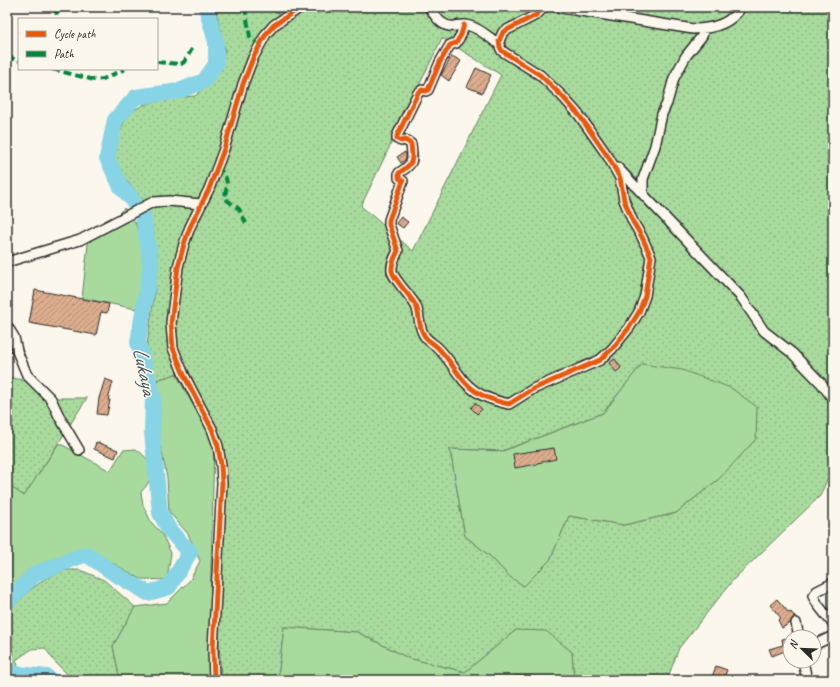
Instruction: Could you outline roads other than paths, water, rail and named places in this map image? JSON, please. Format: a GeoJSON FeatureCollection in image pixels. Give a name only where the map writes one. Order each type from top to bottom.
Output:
{"type":"FeatureCollection","features":[{"type":"Feature","properties":{"kind":"street"},"geometry":{"type":"LineString","coordinates":[[214,680],[213,649],[222,483],[221,466],[218,446],[212,429],[184,375],[173,348],[171,323],[184,244],[190,227],[218,166],[243,84],[260,45],[274,25],[301,7]]}},
{"type":"Feature","properties":{"kind":"street"},"geometry":{"type":"LineString","coordinates":[[429,7],[438,20],[446,26],[464,25],[473,27],[499,44]]}},
{"type":"Feature","properties":{"kind":"street"},"geometry":{"type":"LineString","coordinates":[[464,25],[461,35],[456,43],[450,45],[440,62],[428,90],[422,90],[418,93],[398,132],[398,139],[401,141],[405,140],[411,144],[412,159],[410,166],[399,173],[399,178],[403,181],[389,222],[398,251],[393,260],[392,271],[396,279],[411,296],[417,308],[420,325],[424,336],[439,349],[460,377],[479,394],[494,401],[509,404],[533,389],[600,360],[616,344],[629,328],[639,312],[645,296],[651,257],[624,200],[620,178],[609,158],[579,115],[540,75],[506,55],[502,51],[499,44],[500,35],[503,32],[536,15],[544,7]]}},
{"type":"Feature","properties":{"kind":"street"},"geometry":{"type":"LineString","coordinates":[[556,7],[704,29],[726,22],[741,7]]}},
{"type":"Feature","properties":{"kind":"street"},"geometry":{"type":"LineString","coordinates":[[643,193],[643,179],[655,146],[662,114],[674,78],[686,56],[702,36],[704,29]]}},
{"type":"Feature","properties":{"kind":"street"},"geometry":{"type":"LineString","coordinates":[[609,158],[741,297],[764,331],[792,353],[821,383],[833,399]]}},
{"type":"Feature","properties":{"kind":"street"},"geometry":{"type":"LineString","coordinates":[[7,262],[80,240],[153,202],[170,201],[201,204]]}},
{"type":"Feature","properties":{"kind":"street"},"geometry":{"type":"LineString","coordinates":[[7,326],[14,337],[17,350],[27,374],[52,399],[60,418],[79,450]]}},
{"type":"Feature","properties":{"kind":"street"},"geometry":{"type":"LineString","coordinates":[[833,583],[817,591],[813,596],[813,599],[833,624]]}},
{"type":"Feature","properties":{"kind":"street"},"geometry":{"type":"LineString","coordinates":[[796,623],[797,629]]}},
{"type":"Feature","properties":{"kind":"street"},"geometry":{"type":"LineString","coordinates":[[822,641],[833,636]]}},
{"type":"Feature","properties":{"kind":"street"},"geometry":{"type":"LineString","coordinates":[[805,669],[807,680]]}},
{"type":"Feature","properties":{"kind":"waterway","name":"Lukaya"},"geometry":{"type":"LineString","coordinates":[[7,602],[35,574],[86,554],[112,572],[148,593],[169,587],[190,552],[170,531],[160,513],[152,432],[153,396],[138,342],[151,265],[143,216],[131,198],[121,187],[107,158],[115,120],[136,97],[179,91],[204,81],[216,64],[216,42],[206,7]]}},
{"type":"Feature","properties":{"kind":"waterway","name":"Lukaya"},"geometry":{"type":"LineString","coordinates":[[7,671],[17,674],[47,677],[50,680]]}}]}
